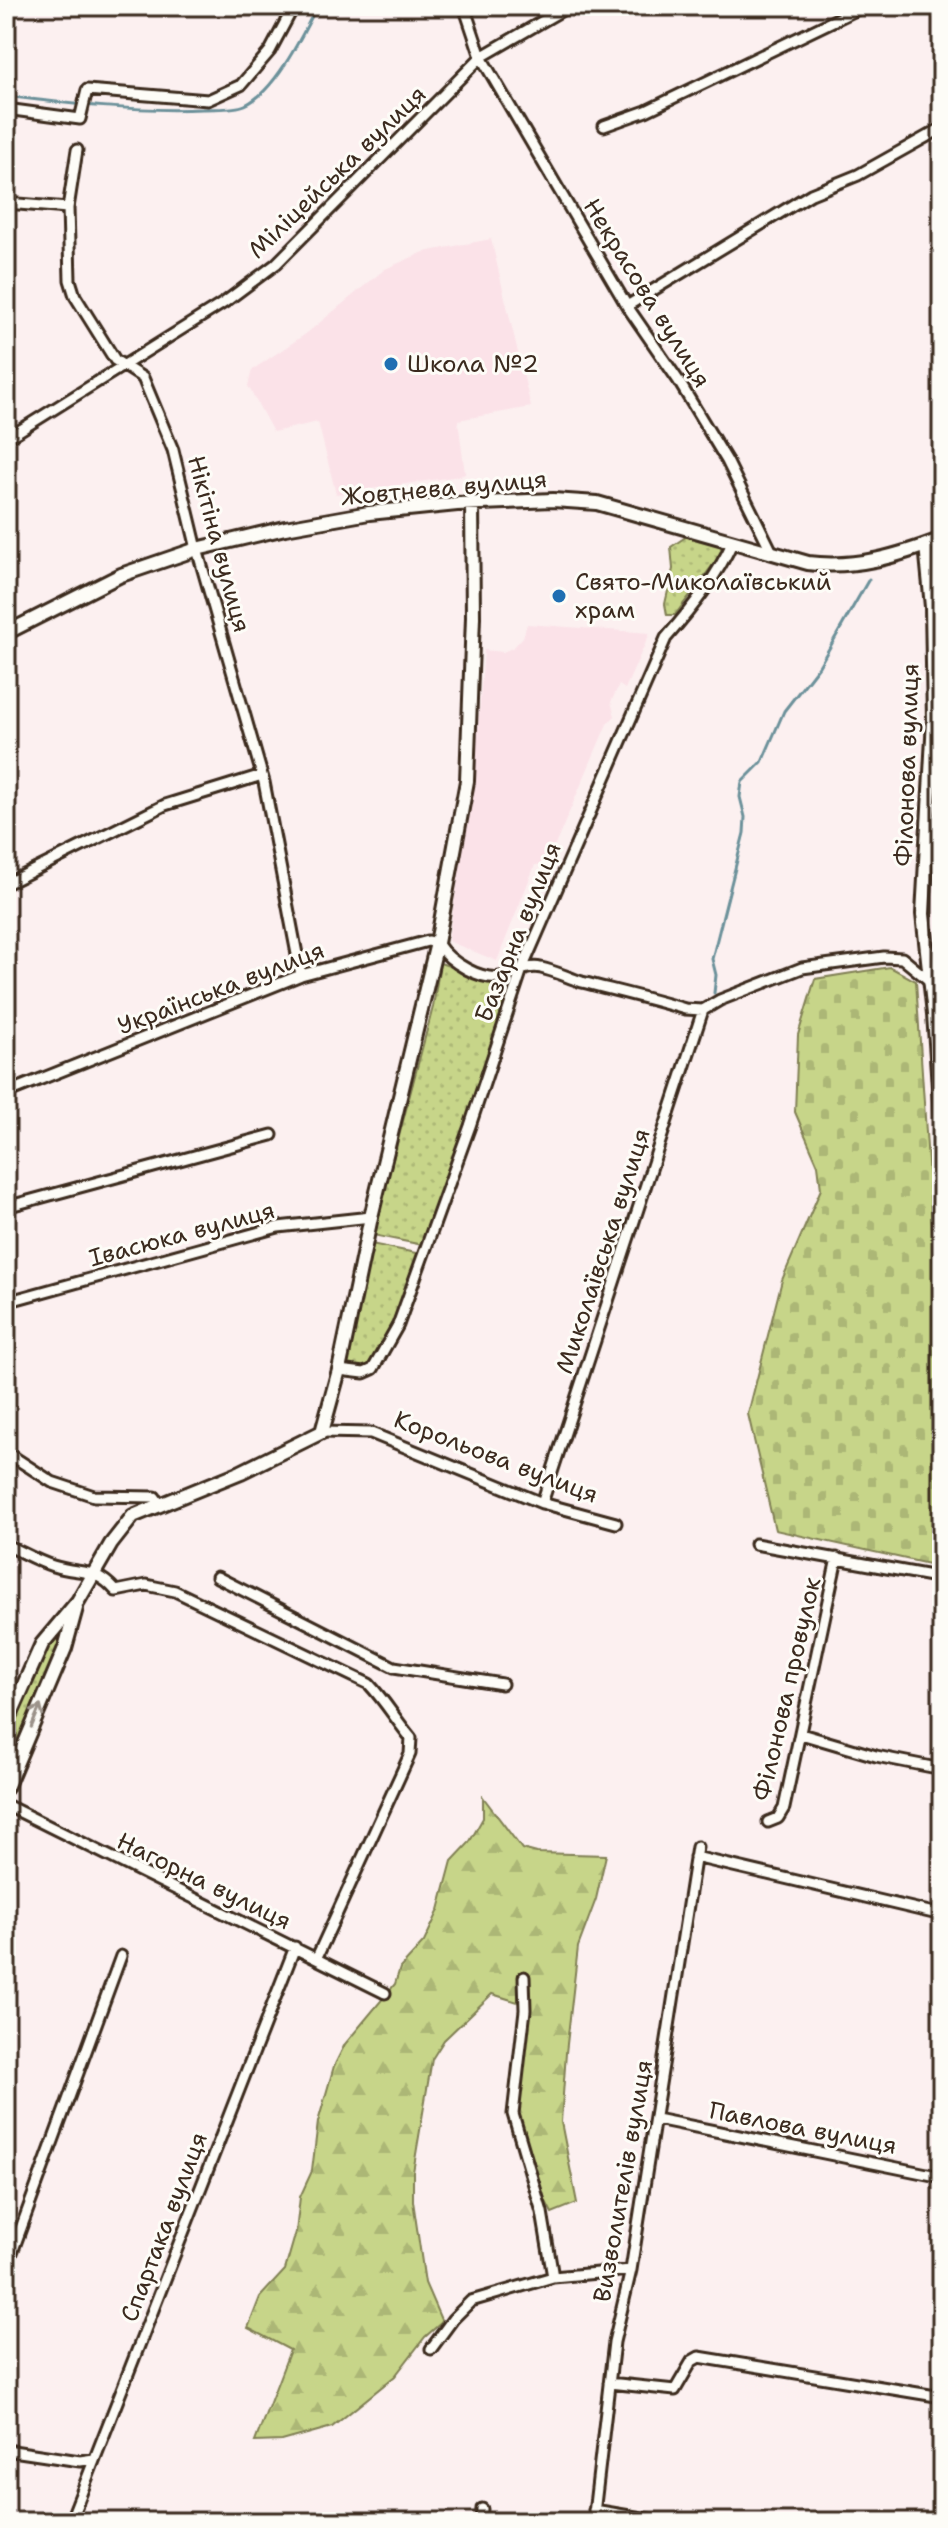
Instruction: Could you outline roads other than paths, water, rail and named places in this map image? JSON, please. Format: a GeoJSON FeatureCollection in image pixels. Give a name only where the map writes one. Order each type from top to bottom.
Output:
{"type":"FeatureCollection","features":[{"type":"Feature","properties":{"kind":"main road","name":"Жовтнева вулиця"},"geometry":{"type":"LineString","coordinates":[[6,633],[121,575],[197,549],[285,528],[369,513],[472,503],[553,500],[597,503],[808,563],[843,565],[873,561],[942,539]]}},
{"type":"Feature","properties":{"kind":"main road"},"geometry":{"type":"LineString","coordinates":[[322,1432],[437,943],[467,781],[473,617],[472,503]]}},
{"type":"Feature","properties":{"kind":"main road","name":"Філонова вулиця"},"geometry":{"type":"LineString","coordinates":[[926,545],[932,607],[934,720],[923,914],[942,1130]]}},
{"type":"Feature","properties":{"kind":"main road","name":"Корольова вулиця"},"geometry":{"type":"LineString","coordinates":[[78,1601],[111,1544],[133,1516],[241,1472],[322,1432]]}},
{"type":"Feature","properties":{"kind":"main road"},"geometry":{"type":"LineString","coordinates":[[6,1725],[42,1644],[78,1601]]}},
{"type":"Feature","properties":{"kind":"main road"},"geometry":{"type":"LineString","coordinates":[[6,1788],[65,1648],[78,1601]]}},
{"type":"Feature","properties":{"kind":"street"},"geometry":{"type":"LineString","coordinates":[[6,109],[80,119],[87,90],[208,100],[241,85],[270,51],[294,6]]}},
{"type":"Feature","properties":{"kind":"street","name":"Некрасова вулиця"},"geometry":{"type":"LineString","coordinates":[[464,6],[481,57],[627,306],[678,380],[727,461],[772,552]]}},
{"type":"Feature","properties":{"kind":"street","name":"Міліцейська вулиця"},"geometry":{"type":"LineString","coordinates":[[6,439],[225,302],[276,264],[481,57],[569,6]]}},
{"type":"Feature","properties":{"kind":"street"},"geometry":{"type":"LineString","coordinates":[[604,126],[646,111],[864,6]]}},
{"type":"Feature","properties":{"kind":"street"},"geometry":{"type":"LineString","coordinates":[[627,306],[811,194],[858,175],[942,128]]}},
{"type":"Feature","properties":{"kind":"street","name":"Нікітіна вулиця"},"geometry":{"type":"LineString","coordinates":[[77,150],[68,208],[70,280],[75,296],[115,360],[143,378],[181,476],[197,549],[262,775],[301,975]]}},
{"type":"Feature","properties":{"kind":"street"},"geometry":{"type":"LineString","coordinates":[[6,203],[68,208]]}},
{"type":"Feature","properties":{"kind":"street","name":"Базарна вулиця"},"geometry":{"type":"LineString","coordinates":[[339,1370],[364,1373],[373,1369],[398,1325],[470,1126],[522,969],[666,638],[724,562],[733,541]]}},
{"type":"Feature","properties":{"kind":"street"},"geometry":{"type":"LineString","coordinates":[[6,884],[165,805],[262,775]]}},
{"type":"Feature","properties":{"kind":"street","name":"Українська вулиця"},"geometry":{"type":"LineString","coordinates":[[6,1093],[301,975],[417,943],[437,943]]}},
{"type":"Feature","properties":{"kind":"street"},"geometry":{"type":"LineString","coordinates":[[437,943],[445,956],[458,965],[482,974],[502,977],[538,966],[579,981],[685,1009],[703,1010],[720,1000],[802,968],[873,958],[902,958],[942,991]]}},
{"type":"Feature","properties":{"kind":"street","name":"Миколаївська вулиця"},"geometry":{"type":"LineString","coordinates":[[542,1503],[703,1010]]}},
{"type":"Feature","properties":{"kind":"street"},"geometry":{"type":"LineString","coordinates":[[6,1207],[272,1135]]}},
{"type":"Feature","properties":{"kind":"street","name":"Івасюка вулиця"},"geometry":{"type":"LineString","coordinates":[[6,1302],[278,1227],[371,1217]]}},
{"type":"Feature","properties":{"kind":"street","name":"Корольова вулиця"},"geometry":{"type":"LineString","coordinates":[[322,1432],[371,1433],[542,1503],[616,1523]]}},
{"type":"Feature","properties":{"kind":"street"},"geometry":{"type":"LineString","coordinates":[[6,1452],[52,1482],[94,1496],[155,1497],[160,1504]]}},
{"type":"Feature","properties":{"kind":"street"},"geometry":{"type":"LineString","coordinates":[[755,1544],[942,1578]]}},
{"type":"Feature","properties":{"kind":"street"},"geometry":{"type":"LineString","coordinates":[[6,1545],[55,1567],[94,1572],[105,1578],[116,1591],[146,1585],[175,1591],[369,1684],[383,1698],[411,1738],[410,1754],[317,1957]]}},
{"type":"Feature","properties":{"kind":"street","name":"Філонова провулок"},"geometry":{"type":"LineString","coordinates":[[768,1822],[778,1818],[784,1808],[837,1558]]}},
{"type":"Feature","properties":{"kind":"street"},"geometry":{"type":"LineString","coordinates":[[217,1577],[394,1667],[502,1684]]}},
{"type":"Feature","properties":{"kind":"street"},"geometry":{"type":"LineString","coordinates":[[801,1734],[876,1756],[942,1769]]}},
{"type":"Feature","properties":{"kind":"street","name":"Нагорна вулиця"},"geometry":{"type":"LineString","coordinates":[[6,1805],[385,1993]]}},
{"type":"Feature","properties":{"kind":"street","name":"Визволителів вулиця"},"geometry":{"type":"LineString","coordinates":[[593,2522],[614,2342],[631,2270],[696,1852],[942,1915]]}},
{"type":"Feature","properties":{"kind":"street","name":"Спартака вулиця"},"geometry":{"type":"LineString","coordinates":[[70,2522],[295,1947]]}},
{"type":"Feature","properties":{"kind":"street"},"geometry":{"type":"LineString","coordinates":[[6,2269],[121,1956]]}},
{"type":"Feature","properties":{"kind":"street"},"geometry":{"type":"LineString","coordinates":[[524,1977],[525,2010],[513,2114],[542,2212],[553,2277]]}},
{"type":"Feature","properties":{"kind":"street","name":"Павлова вулиця"},"geometry":{"type":"LineString","coordinates":[[656,2119],[942,2177]]}},
{"type":"Feature","properties":{"kind":"street"},"geometry":{"type":"LineString","coordinates":[[431,2349],[471,2301],[553,2277],[631,2270]]}},
{"type":"Feature","properties":{"kind":"street"},"geometry":{"type":"LineString","coordinates":[[609,2383],[675,2390],[692,2361],[699,2357],[942,2397]]}},
{"type":"Feature","properties":{"kind":"street"},"geometry":{"type":"LineString","coordinates":[[6,2450],[80,2461],[94,2459]]}},
{"type":"Feature","properties":{"kind":"street"},"geometry":{"type":"LineString","coordinates":[[481,2522],[482,2509]]}},
{"type":"Feature","properties":{"kind":"street"},"geometry":{"type":"LineString","coordinates":[[594,2510],[666,2522]]}},
{"type":"Feature","properties":{"kind":"waterway"},"geometry":{"type":"LineString","coordinates":[[6,96],[128,108],[177,110],[241,107],[256,98],[277,75],[317,6]]}},
{"type":"Feature","properties":{"kind":"waterway"},"geometry":{"type":"LineString","coordinates":[[714,993],[716,975],[712,959],[744,833],[745,817],[740,797],[742,782],[762,762],[784,711],[819,666],[869,579]]}},
{"type":"Feature","properties":{"kind":"place","name":"Школа №2"},"geometry":{"type":"Point","coordinates":[391,364]}},
{"type":"Feature","properties":{"kind":"place","name":"Свято-Миколаївський храм"},"geometry":{"type":"Point","coordinates":[559,596]}}]}
